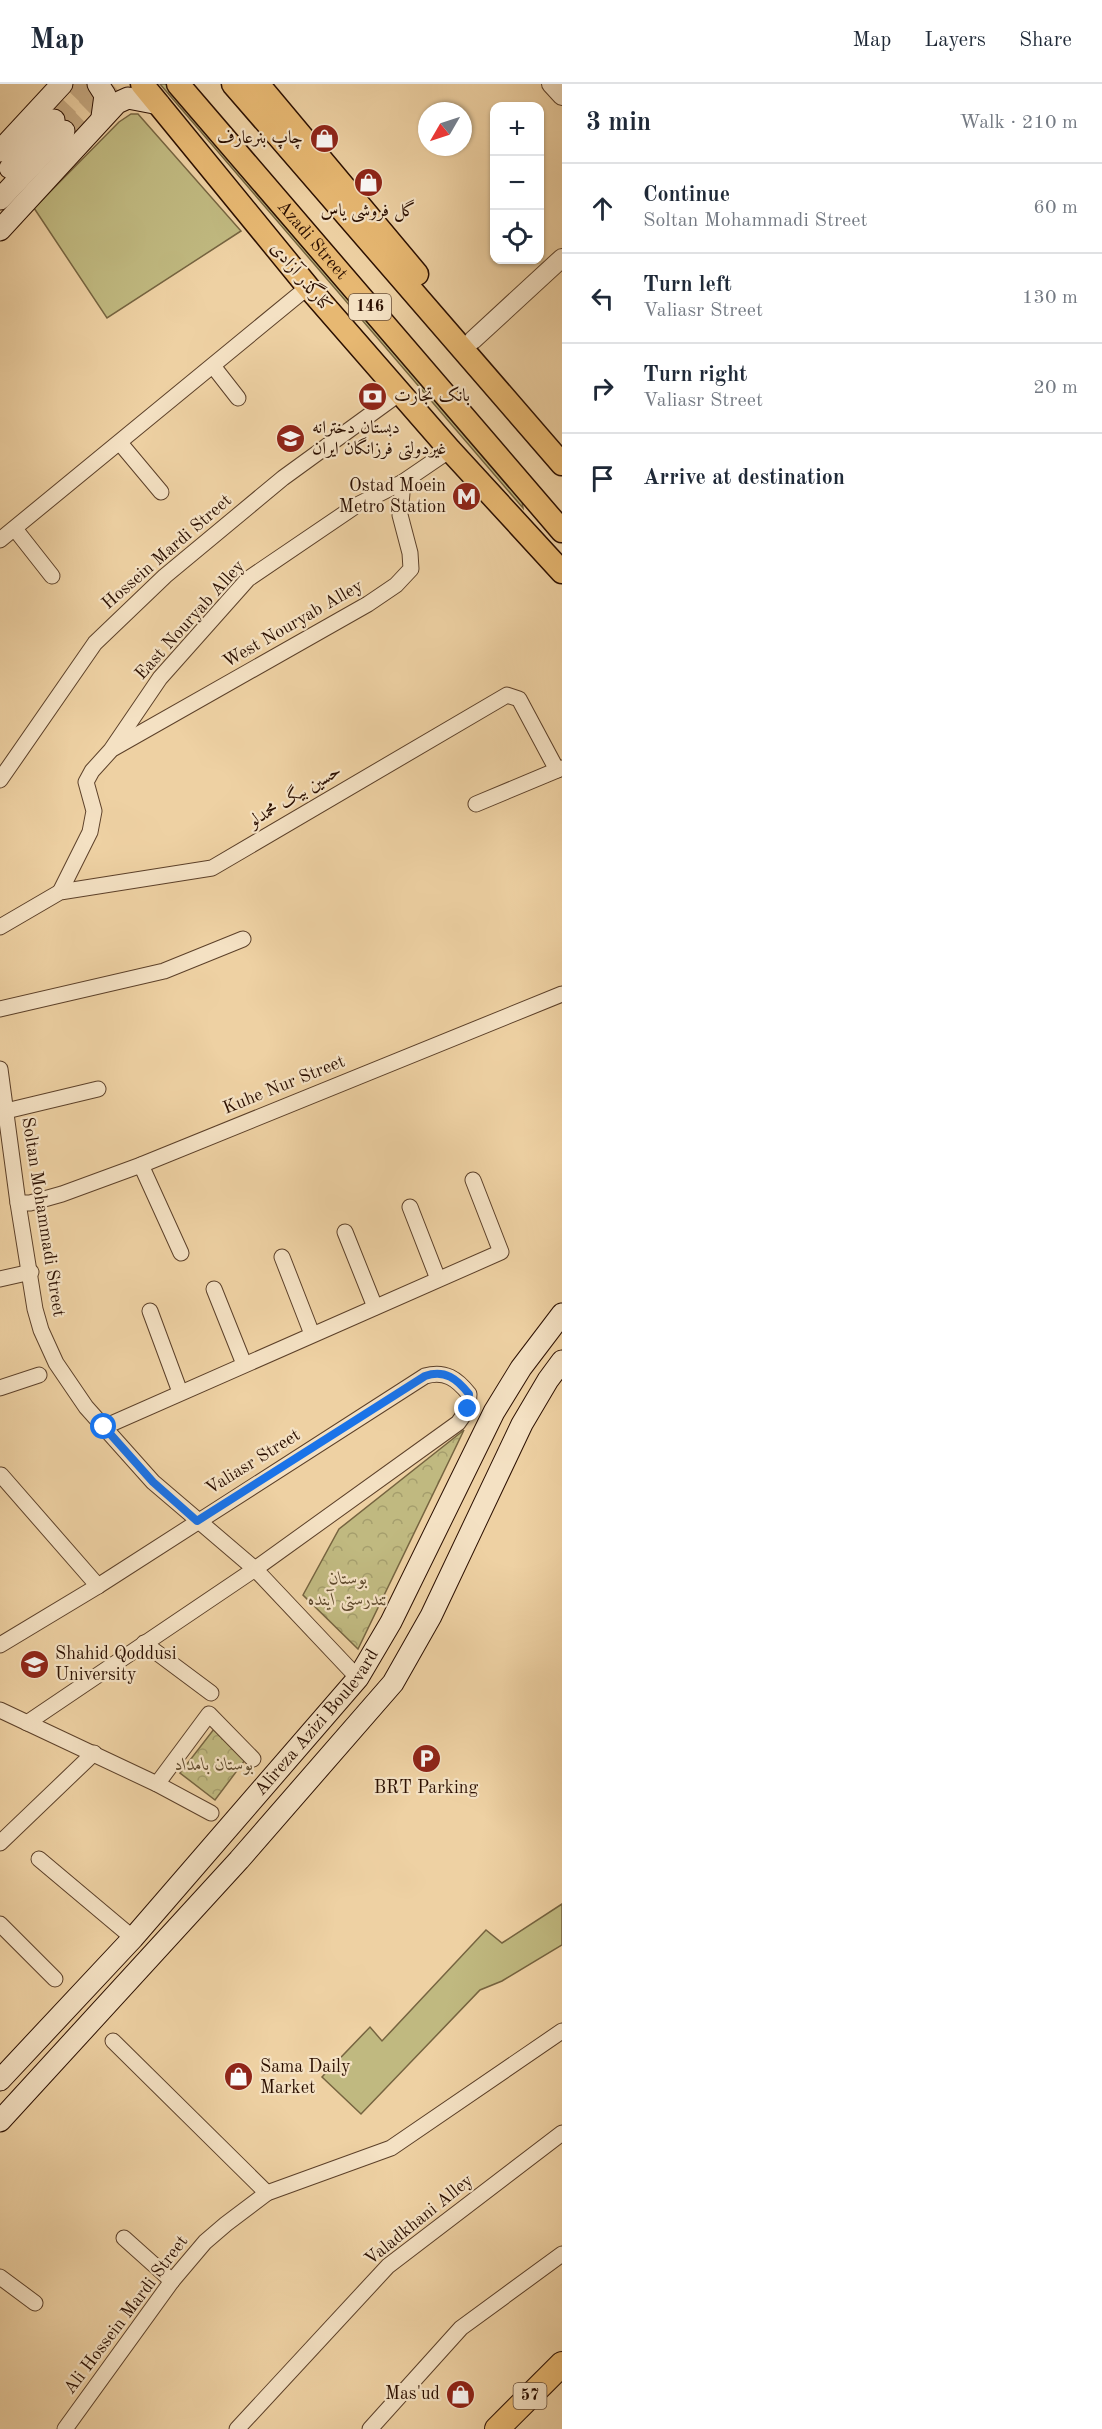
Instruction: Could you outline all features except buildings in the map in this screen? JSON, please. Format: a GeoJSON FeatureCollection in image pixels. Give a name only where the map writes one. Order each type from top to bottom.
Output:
{"type":"FeatureCollection","features":[{"type":"Feature","properties":{"kind":"highway","name":"57"},"geometry":{"type":"LineString","coordinates":[[497,2429],[562,2364]]}},
{"type":"Feature","properties":{"kind":"main road"},"geometry":{"type":"LineString","coordinates":[[0,151],[62,84]]}},
{"type":"Feature","properties":{"kind":"main road"},"geometry":{"type":"LineString","coordinates":[[99,84],[105,95],[102,117]]}},
{"type":"Feature","properties":{"kind":"main road","name":"کنارگذر آزادی"},"geometry":{"type":"LineString","coordinates":[[142,84],[308,287],[450,450],[562,572]]}},
{"type":"Feature","properties":{"kind":"main road","name":"Azadi Street"},"geometry":{"type":"LineString","coordinates":[[178,84],[562,531]]}},
{"type":"Feature","properties":{"kind":"main road","name":"146"},"geometry":{"type":"LineString","coordinates":[[233,84],[562,464]]}},
{"type":"Feature","properties":{"kind":"main road"},"geometry":{"type":"LineString","coordinates":[[258,84],[473,340],[562,455]]}},
{"type":"Feature","properties":{"kind":"main road"},"geometry":{"type":"LineString","coordinates":[[0,230],[117,103],[128,98],[159,104]]}},
{"type":"Feature","properties":{"kind":"main road"},"geometry":{"type":"LineString","coordinates":[[0,178],[59,126],[0,199]]}},
{"type":"Feature","properties":{"kind":"main road","name":"Alireza Azizi Boulevard"},"geometry":{"type":"LineString","coordinates":[[0,2080],[133,1938],[358,1678],[391,1622],[506,1391],[562,1314]]}},
{"type":"Feature","properties":{"kind":"main road","name":"Alireza Azizi Boulevard"},"geometry":{"type":"LineString","coordinates":[[0,2121],[239,1860],[381,1698],[404,1666],[431,1616],[522,1424],[562,1361]]}},
{"type":"Feature","properties":{"kind":"main road"},"geometry":{"type":"LineString","coordinates":[[457,1487],[486,1503]]}},
{"type":"Feature","properties":{"kind":"main road"},"geometry":{"type":"LineString","coordinates":[[358,1678],[381,1698]]}},
{"type":"Feature","properties":{"kind":"street"},"geometry":{"type":"LineString","coordinates":[[551,84],[562,96]]}},
{"type":"Feature","properties":{"kind":"street"},"geometry":{"type":"LineString","coordinates":[[473,340],[562,258]]}},
{"type":"Feature","properties":{"kind":"street"},"geometry":{"type":"LineString","coordinates":[[0,540],[308,287]]}},
{"type":"Feature","properties":{"kind":"street"},"geometry":{"type":"LineString","coordinates":[[213,366],[238,398]]}},
{"type":"Feature","properties":{"kind":"street","name":"Hossein Mardi Street"},"geometry":{"type":"LineString","coordinates":[[0,780],[87,654],[111,628],[165,576],[283,478],[400,393]]}},
{"type":"Feature","properties":{"kind":"street"},"geometry":{"type":"LineString","coordinates":[[120,443],[161,492]]}},
{"type":"Feature","properties":{"kind":"street","name":"East Nouryab Alley"},"geometry":{"type":"LineString","coordinates":[[60,892],[90,832],[94,811],[86,782],[92,771],[111,750],[160,678],[248,579],[357,505],[403,482],[450,450]]}},
{"type":"Feature","properties":{"kind":"street","name":"West Nouryab Alley"},"geometry":{"type":"LineString","coordinates":[[111,750],[368,604],[396,585],[411,569],[412,562],[400,515],[403,482]]}},
{"type":"Feature","properties":{"kind":"street"},"geometry":{"type":"LineString","coordinates":[[15,529],[52,576]]}},
{"type":"Feature","properties":{"kind":"street","name":"حسین بیگ محمدلو"},"geometry":{"type":"LineString","coordinates":[[0,927],[60,892],[212,868],[507,695],[519,699],[560,769]]}},
{"type":"Feature","properties":{"kind":"street"},"geometry":{"type":"LineString","coordinates":[[476,804],[560,769]]}},
{"type":"Feature","properties":{"kind":"street"},"geometry":{"type":"LineString","coordinates":[[0,1009],[164,971],[243,939]]}},
{"type":"Feature","properties":{"kind":"street","name":"Kuhe Nur Street"},"geometry":{"type":"LineString","coordinates":[[18,1203],[30,1203],[62,1194],[141,1165],[562,994]]}},
{"type":"Feature","properties":{"kind":"street","name":"Soltan Mohammadi Street"},"geometry":{"type":"LineString","coordinates":[[0,1069],[35,1309],[41,1330],[56,1363],[86,1407],[153,1482],[255,1569],[358,1678]]}},
{"type":"Feature","properties":{"kind":"street"},"geometry":{"type":"LineString","coordinates":[[6,1111],[98,1089]]}},
{"type":"Feature","properties":{"kind":"street"},"geometry":{"type":"LineString","coordinates":[[141,1165],[181,1253]]}},
{"type":"Feature","properties":{"kind":"street"},"geometry":{"type":"LineString","coordinates":[[104,1427],[501,1252],[473,1180]]}},
{"type":"Feature","properties":{"kind":"street"},"geometry":{"type":"LineString","coordinates":[[410,1207],[438,1279]]}},
{"type":"Feature","properties":{"kind":"street"},"geometry":{"type":"LineString","coordinates":[[345,1232],[375,1307]]}},
{"type":"Feature","properties":{"kind":"street"},"geometry":{"type":"LineString","coordinates":[[282,1257],[312,1334]]}},
{"type":"Feature","properties":{"kind":"street"},"geometry":{"type":"LineString","coordinates":[[0,1279],[31,1272]]}},
{"type":"Feature","properties":{"kind":"street"},"geometry":{"type":"LineString","coordinates":[[214,1289],[244,1364]]}},
{"type":"Feature","properties":{"kind":"street"},"geometry":{"type":"LineString","coordinates":[[150,1311],[180,1392]]}},
{"type":"Feature","properties":{"kind":"street","name":"Valiasr Street"},"geometry":{"type":"LineString","coordinates":[[0,1645],[98,1586],[425,1376],[434,1373],[453,1377],[469,1394],[468,1409],[458,1423],[255,1569]]}},
{"type":"Feature","properties":{"kind":"street"},"geometry":{"type":"LineString","coordinates":[[0,1388],[39,1375]]}},
{"type":"Feature","properties":{"kind":"street"},"geometry":{"type":"LineString","coordinates":[[1,1475],[98,1586]]}},
{"type":"Feature","properties":{"kind":"street"},"geometry":{"type":"LineString","coordinates":[[27,1723],[255,1569]]}},
{"type":"Feature","properties":{"kind":"street"},"geometry":{"type":"LineString","coordinates":[[144,1643],[211,1693]]}},
{"type":"Feature","properties":{"kind":"street"},"geometry":{"type":"LineString","coordinates":[[0,1710],[157,1784],[211,1814]]}},
{"type":"Feature","properties":{"kind":"street"},"geometry":{"type":"LineString","coordinates":[[157,1784],[209,1714],[253,1759]]}},
{"type":"Feature","properties":{"kind":"street"},"geometry":{"type":"LineString","coordinates":[[0,1843],[94,1753]]}},
{"type":"Feature","properties":{"kind":"street"},"geometry":{"type":"LineString","coordinates":[[39,1859],[133,1938]]}},
{"type":"Feature","properties":{"kind":"street"},"geometry":{"type":"LineString","coordinates":[[0,1924],[55,1979]]}},
{"type":"Feature","properties":{"kind":"street","name":"Ali Hossein Mardi Street"},"geometry":{"type":"LineString","coordinates":[[64,2429],[172,2281],[205,2242],[267,2193],[391,2148],[559,2037]]}},
{"type":"Feature","properties":{"kind":"street"},"geometry":{"type":"LineString","coordinates":[[113,2041],[267,2193]]}},
{"type":"Feature","properties":{"kind":"street","name":"Valadkhani Alley"},"geometry":{"type":"LineString","coordinates":[[237,2429],[388,2266],[562,2133]]}},
{"type":"Feature","properties":{"kind":"street"},"geometry":{"type":"LineString","coordinates":[[123,2238],[172,2281]]}},
{"type":"Feature","properties":{"kind":"street"},"geometry":{"type":"LineString","coordinates":[[370,2429],[461,2328],[562,2254]]}},
{"type":"Feature","properties":{"kind":"street"},"geometry":{"type":"LineString","coordinates":[[0,2277],[35,2303]]}},
{"type":"Feature","properties":{"kind":"green space"},"geometry":{"type":"Polygon","coordinates":[[[160,84],[170,84],[521,494],[523,508],[160,84]]]}},
{"type":"Feature","properties":{"kind":"green space"},"geometry":{"type":"Polygon","coordinates":[[[131,114],[138,114],[241,231],[107,318],[34,208],[119,122],[131,114]]]}},
{"type":"Feature","properties":{"kind":"green space","name":"بوستان تندرستی آینده"},"geometry":{"type":"Polygon","coordinates":[[[464,1430],[358,1649],[303,1595],[339,1529],[464,1430]]]}},
{"type":"Feature","properties":{"kind":"green space","name":"بوستان بامداد"},"geometry":{"type":"Polygon","coordinates":[[[214,1729],[248,1756],[215,1800],[180,1773],[214,1729]]]}},
{"type":"Feature","properties":{"kind":"green space"},"geometry":{"type":"Polygon","coordinates":[[[562,1904],[562,1945],[502,1981],[480,1990],[361,2114],[322,2077],[370,2027],[382,2041],[486,1930],[502,1943],[562,1904]]]}},
{"type":"Feature","properties":{"kind":"tunnel"},"geometry":{"type":"LineString","coordinates":[[54,120],[88,84]]}},
{"type":"Feature","properties":{"kind":"tunnel"},"geometry":{"type":"LineString","coordinates":[[64,131],[112,84]]}},
{"type":"Feature","properties":{"kind":"place","name":"چاپ بنرعارف"},"geometry":{"type":"Point","coordinates":[324,138]}},
{"type":"Feature","properties":{"kind":"place","name":"گل فروشی یاس"},"geometry":{"type":"Point","coordinates":[368,182]}},
{"type":"Feature","properties":{"kind":"place","name":"بانک تجارت"},"geometry":{"type":"Point","coordinates":[373,396]}},
{"type":"Feature","properties":{"kind":"place","name":"دبستان دخترانه غیردولتی فرزانگان ايران"},"geometry":{"type":"Point","coordinates":[291,438]}},
{"type":"Feature","properties":{"kind":"place","name":"Ostad Moein Metro Station"},"geometry":{"type":"Point","coordinates":[467,496]}},
{"type":"Feature","properties":{"kind":"place","name":"Shahid Qoddusi University"},"geometry":{"type":"Point","coordinates":[34,1664]}},
{"type":"Feature","properties":{"kind":"place","name":"BRT Parking"},"geometry":{"type":"Point","coordinates":[426,1759]}},
{"type":"Feature","properties":{"kind":"place","name":"Sama Daily Market"},"geometry":{"type":"Point","coordinates":[239,2077]}},
{"type":"Feature","properties":{"kind":"place","name":"Mas'ud"},"geometry":{"type":"Point","coordinates":[461,2394]}},
{"type":"Feature","properties":{"kind":"route"},"geometry":{"type":"LineString","coordinates":[[104,1427],[153,1482],[197,1521],[425,1376],[434,1373],[453,1377],[469,1394],[468,1409]]}}]}
